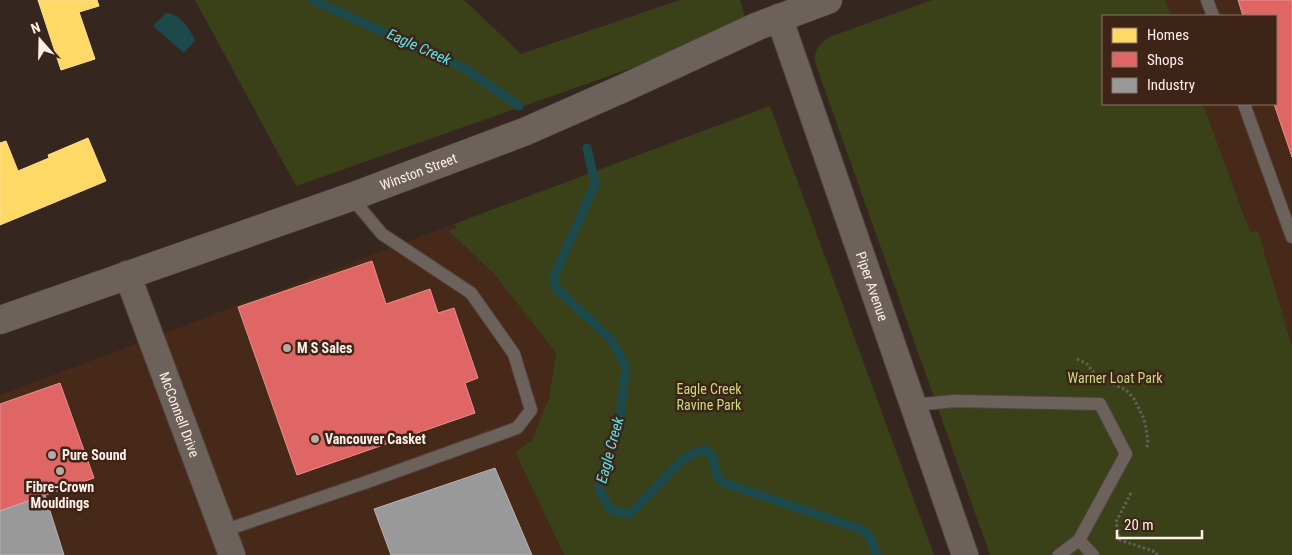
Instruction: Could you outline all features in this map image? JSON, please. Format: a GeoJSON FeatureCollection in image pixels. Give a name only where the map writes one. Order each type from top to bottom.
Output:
{"type":"FeatureCollection","features":[{"type":"Feature","properties":{"kind":"street","name":"Winston Street"},"geometry":{"type":"LineString","coordinates":[[0,320],[350,197],[524,132],[779,18],[828,0]]}},
{"type":"Feature","properties":{"kind":"street","name":"Piper Avenue"},"geometry":{"type":"LineString","coordinates":[[779,18],[965,555]]}},
{"type":"Feature","properties":{"kind":"street","name":"McConnell Drive"},"geometry":{"type":"LineString","coordinates":[[128,274],[228,543]]}},
{"type":"Feature","properties":{"kind":"lane"},"geometry":{"type":"LineString","coordinates":[[1207,0],[1213,15]]}},
{"type":"Feature","properties":{"kind":"lane"},"geometry":{"type":"LineString","coordinates":[[1244,105],[1292,237]]}},
{"type":"Feature","properties":{"kind":"lane"},"geometry":{"type":"LineString","coordinates":[[228,543],[373,480],[516,428],[531,410],[514,354],[471,293],[382,234],[350,197]]}},
{"type":"Feature","properties":{"kind":"lane"},"geometry":{"type":"LineString","coordinates":[[914,405],[954,402],[1100,404],[1126,454],[1079,540],[1059,555]]}},
{"type":"Feature","properties":{"kind":"lane"},"geometry":{"type":"LineString","coordinates":[[1079,540],[1093,555]]}},
{"type":"Feature","properties":{"kind":"shaded area"},"geometry":{"type":"Polygon","coordinates":[[[1165,0],[1292,0],[1292,347],[1203,105],[1277,105],[1277,15],[1171,15],[1165,0]]]}},
{"type":"Feature","properties":{"kind":"shaded area"},"geometry":{"type":"Polygon","coordinates":[[[454,224],[556,353],[542,433],[515,452],[564,555],[0,555],[0,395],[454,224]]]}},
{"type":"Feature","properties":{"kind":"green space"},"geometry":{"type":"Polygon","coordinates":[[[195,0],[464,0],[521,54],[680,0],[740,0],[748,27],[296,186],[195,0]]]}},
{"type":"Feature","properties":{"kind":"green space","name":"Warner Loat Park"},"geometry":{"type":"Polygon","coordinates":[[[932,0],[1165,0],[1171,15],[1102,15],[1102,105],[1203,105],[1250,232],[1258,231],[1292,347],[1292,555],[990,555],[815,62],[819,46],[832,36],[932,0]]]}},
{"type":"Feature","properties":{"kind":"green space","name":"Eagle Creek Ravine Park"},"geometry":{"type":"Polygon","coordinates":[[[770,106],[934,555],[564,555],[515,452],[532,440],[549,398],[556,353],[493,273],[449,231],[457,228],[454,224],[770,106]]]}},
{"type":"Feature","properties":{"kind":"water"},"geometry":{"type":"Polygon","coordinates":[[[166,13],[180,19],[195,40],[184,53],[153,26],[166,13]]]}},
{"type":"Feature","properties":{"kind":"building: Homes"},"geometry":{"type":"Polygon","coordinates":[[[38,0],[97,0],[99,6],[79,12],[95,59],[61,70],[38,0]]]}},
{"type":"Feature","properties":{"kind":"building: Homes"},"geometry":{"type":"Polygon","coordinates":[[[88,138],[106,181],[0,225],[0,143],[6,141],[18,171],[49,158],[48,155],[88,138]]]}},
{"type":"Feature","properties":{"kind":"building: Shops"},"geometry":{"type":"Polygon","coordinates":[[[1238,0],[1292,0],[1292,157],[1274,105],[1277,105],[1277,15],[1243,15],[1238,0]]]}},
{"type":"Feature","properties":{"kind":"building: Shops"},"geometry":{"type":"Polygon","coordinates":[[[372,261],[386,304],[430,289],[438,313],[454,308],[478,378],[465,383],[475,413],[297,475],[238,307],[372,261]]]}},
{"type":"Feature","properties":{"kind":"building: Shops"},"geometry":{"type":"Polygon","coordinates":[[[60,383],[94,478],[0,511],[0,404],[60,383]]]}},
{"type":"Feature","properties":{"kind":"building: Industry"},"geometry":{"type":"Polygon","coordinates":[[[495,468],[532,555],[391,555],[374,509],[495,468]]]}},
{"type":"Feature","properties":{"kind":"building: Industry"},"geometry":{"type":"Polygon","coordinates":[[[45,495],[64,555],[0,555],[0,511],[45,495]]]}},
{"type":"Feature","properties":{"kind":"waterway","name":"Eagle Creek"},"geometry":{"type":"LineString","coordinates":[[312,0],[464,68],[519,106]]}},
{"type":"Feature","properties":{"kind":"waterway","name":"Eagle Creek"},"geometry":{"type":"LineString","coordinates":[[587,148],[595,184],[553,279],[557,289],[611,339],[626,367],[618,433],[604,463],[599,490],[612,511],[630,514],[683,459],[704,449],[712,455],[717,476],[724,483],[863,530],[870,537],[877,555]]}},
{"type":"Feature","properties":{"kind":"place","name":"M S Sales"},"geometry":{"type":"Point","coordinates":[287,348]}},
{"type":"Feature","properties":{"kind":"place","name":"Vancouver Casket"},"geometry":{"type":"Point","coordinates":[315,439]}},
{"type":"Feature","properties":{"kind":"place","name":"Pure Sound"},"geometry":{"type":"Point","coordinates":[52,455]}},
{"type":"Feature","properties":{"kind":"place","name":"Fibre-Crown Mouldings"},"geometry":{"type":"Point","coordinates":[60,471]}}]}
